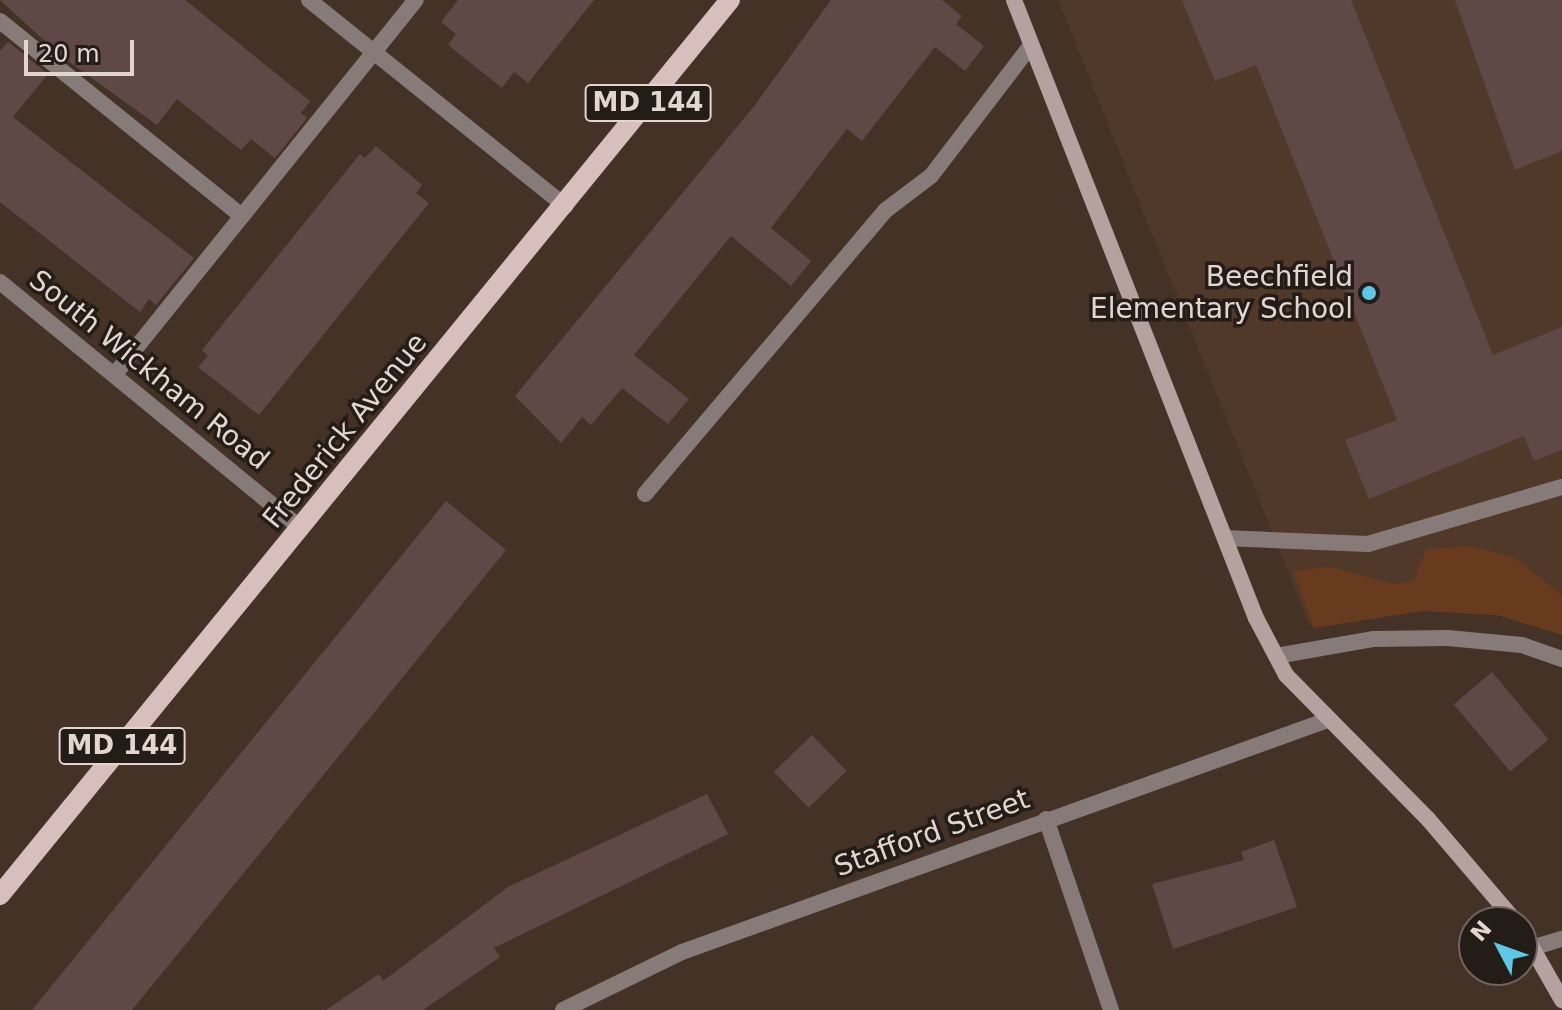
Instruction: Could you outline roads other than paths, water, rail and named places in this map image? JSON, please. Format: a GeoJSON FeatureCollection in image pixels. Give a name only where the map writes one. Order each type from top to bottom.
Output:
{"type":"FeatureCollection","features":[{"type":"Feature","properties":{"kind":"main road","name":"Frederick Avenue"},"geometry":{"type":"LineString","coordinates":[[0,895],[730,0]]}},
{"type":"Feature","properties":{"kind":"street"},"geometry":{"type":"LineString","coordinates":[[309,0],[565,206]]}},
{"type":"Feature","properties":{"kind":"street"},"geometry":{"type":"LineString","coordinates":[[115,374],[416,0]]}},
{"type":"Feature","properties":{"kind":"street"},"geometry":{"type":"LineString","coordinates":[[1014,0],[1225,538],[1276,656],[1325,721],[1428,819],[1502,906]]}},
{"type":"Feature","properties":{"kind":"street"},"geometry":{"type":"LineString","coordinates":[[0,21],[242,216]]}},
{"type":"Feature","properties":{"kind":"street"},"geometry":{"type":"LineString","coordinates":[[645,494],[886,210],[931,176],[1031,45]]}},
{"type":"Feature","properties":{"kind":"street","name":"South Wickham Road"},"geometry":{"type":"LineString","coordinates":[[0,282],[301,528]]}},
{"type":"Feature","properties":{"kind":"street"},"geometry":{"type":"LineString","coordinates":[[1225,538],[1368,544],[1562,487]]}},
{"type":"Feature","properties":{"kind":"street"},"geometry":{"type":"LineString","coordinates":[[1276,656],[1373,639],[1448,638],[1522,645],[1562,659]]}},
{"type":"Feature","properties":{"kind":"street","name":"Stafford Street"},"geometry":{"type":"LineString","coordinates":[[563,1010],[682,952],[1325,721]]}},
{"type":"Feature","properties":{"kind":"street"},"geometry":{"type":"LineString","coordinates":[[1046,819],[1111,1010]]}},
{"type":"Feature","properties":{"kind":"street"},"geometry":{"type":"LineString","coordinates":[[1538,946],[1562,939]]}},
{"type":"Feature","properties":{"kind":"street"},"geometry":{"type":"LineString","coordinates":[[1538,953],[1562,1000]]}},
{"type":"Feature","properties":{"kind":"place","name":"Beechfield Elementary School"},"geometry":{"type":"Point","coordinates":[1369,293]}}]}
